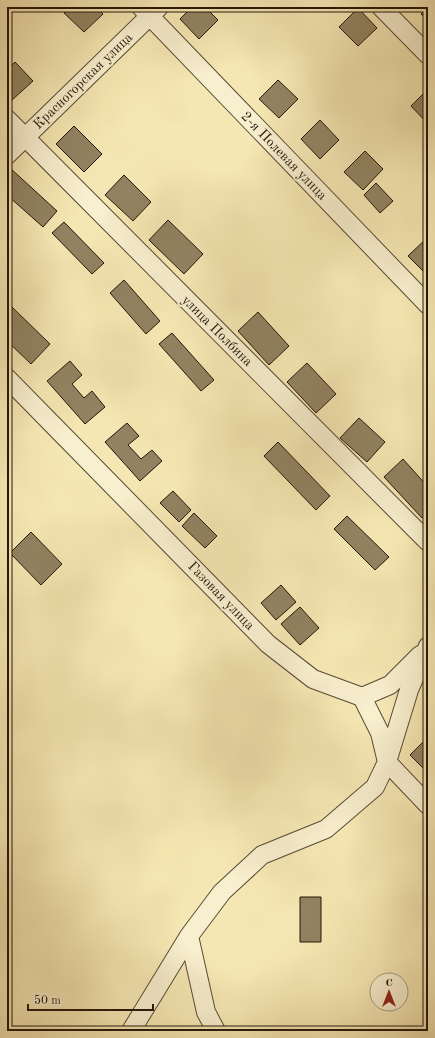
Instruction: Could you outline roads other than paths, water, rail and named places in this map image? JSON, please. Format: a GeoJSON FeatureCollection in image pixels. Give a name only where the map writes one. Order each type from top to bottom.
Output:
{"type":"FeatureCollection","features":[{"type":"Feature","properties":{"kind":"street"},"geometry":{"type":"LineString","coordinates":[[381,7],[428,55]]}},
{"type":"Feature","properties":{"kind":"street","name":"Красногорская улица"},"geometry":{"type":"LineString","coordinates":[[7,155],[150,10]]}},
{"type":"Feature","properties":{"kind":"street","name":"2-я Полевая улица"},"geometry":{"type":"LineString","coordinates":[[150,10],[428,305]]}},
{"type":"Feature","properties":{"kind":"street","name":"улица Полбина"},"geometry":{"type":"LineString","coordinates":[[7,119],[428,542]]}},
{"type":"Feature","properties":{"kind":"street","name":"Газовая улица"},"geometry":{"type":"LineString","coordinates":[[7,378],[268,644],[313,679],[362,697]]}},
{"type":"Feature","properties":{"kind":"street"},"geometry":{"type":"LineString","coordinates":[[427,648],[390,685],[362,697],[380,733],[387,762],[428,805]]}},
{"type":"Feature","properties":{"kind":"street"},"geometry":{"type":"LineString","coordinates":[[131,1031],[189,936],[222,892],[262,855],[326,829],[375,786],[387,762],[409,690],[427,648]]}},
{"type":"Feature","properties":{"kind":"street"},"geometry":{"type":"LineString","coordinates":[[189,936],[206,1012],[216,1031]]}}]}
